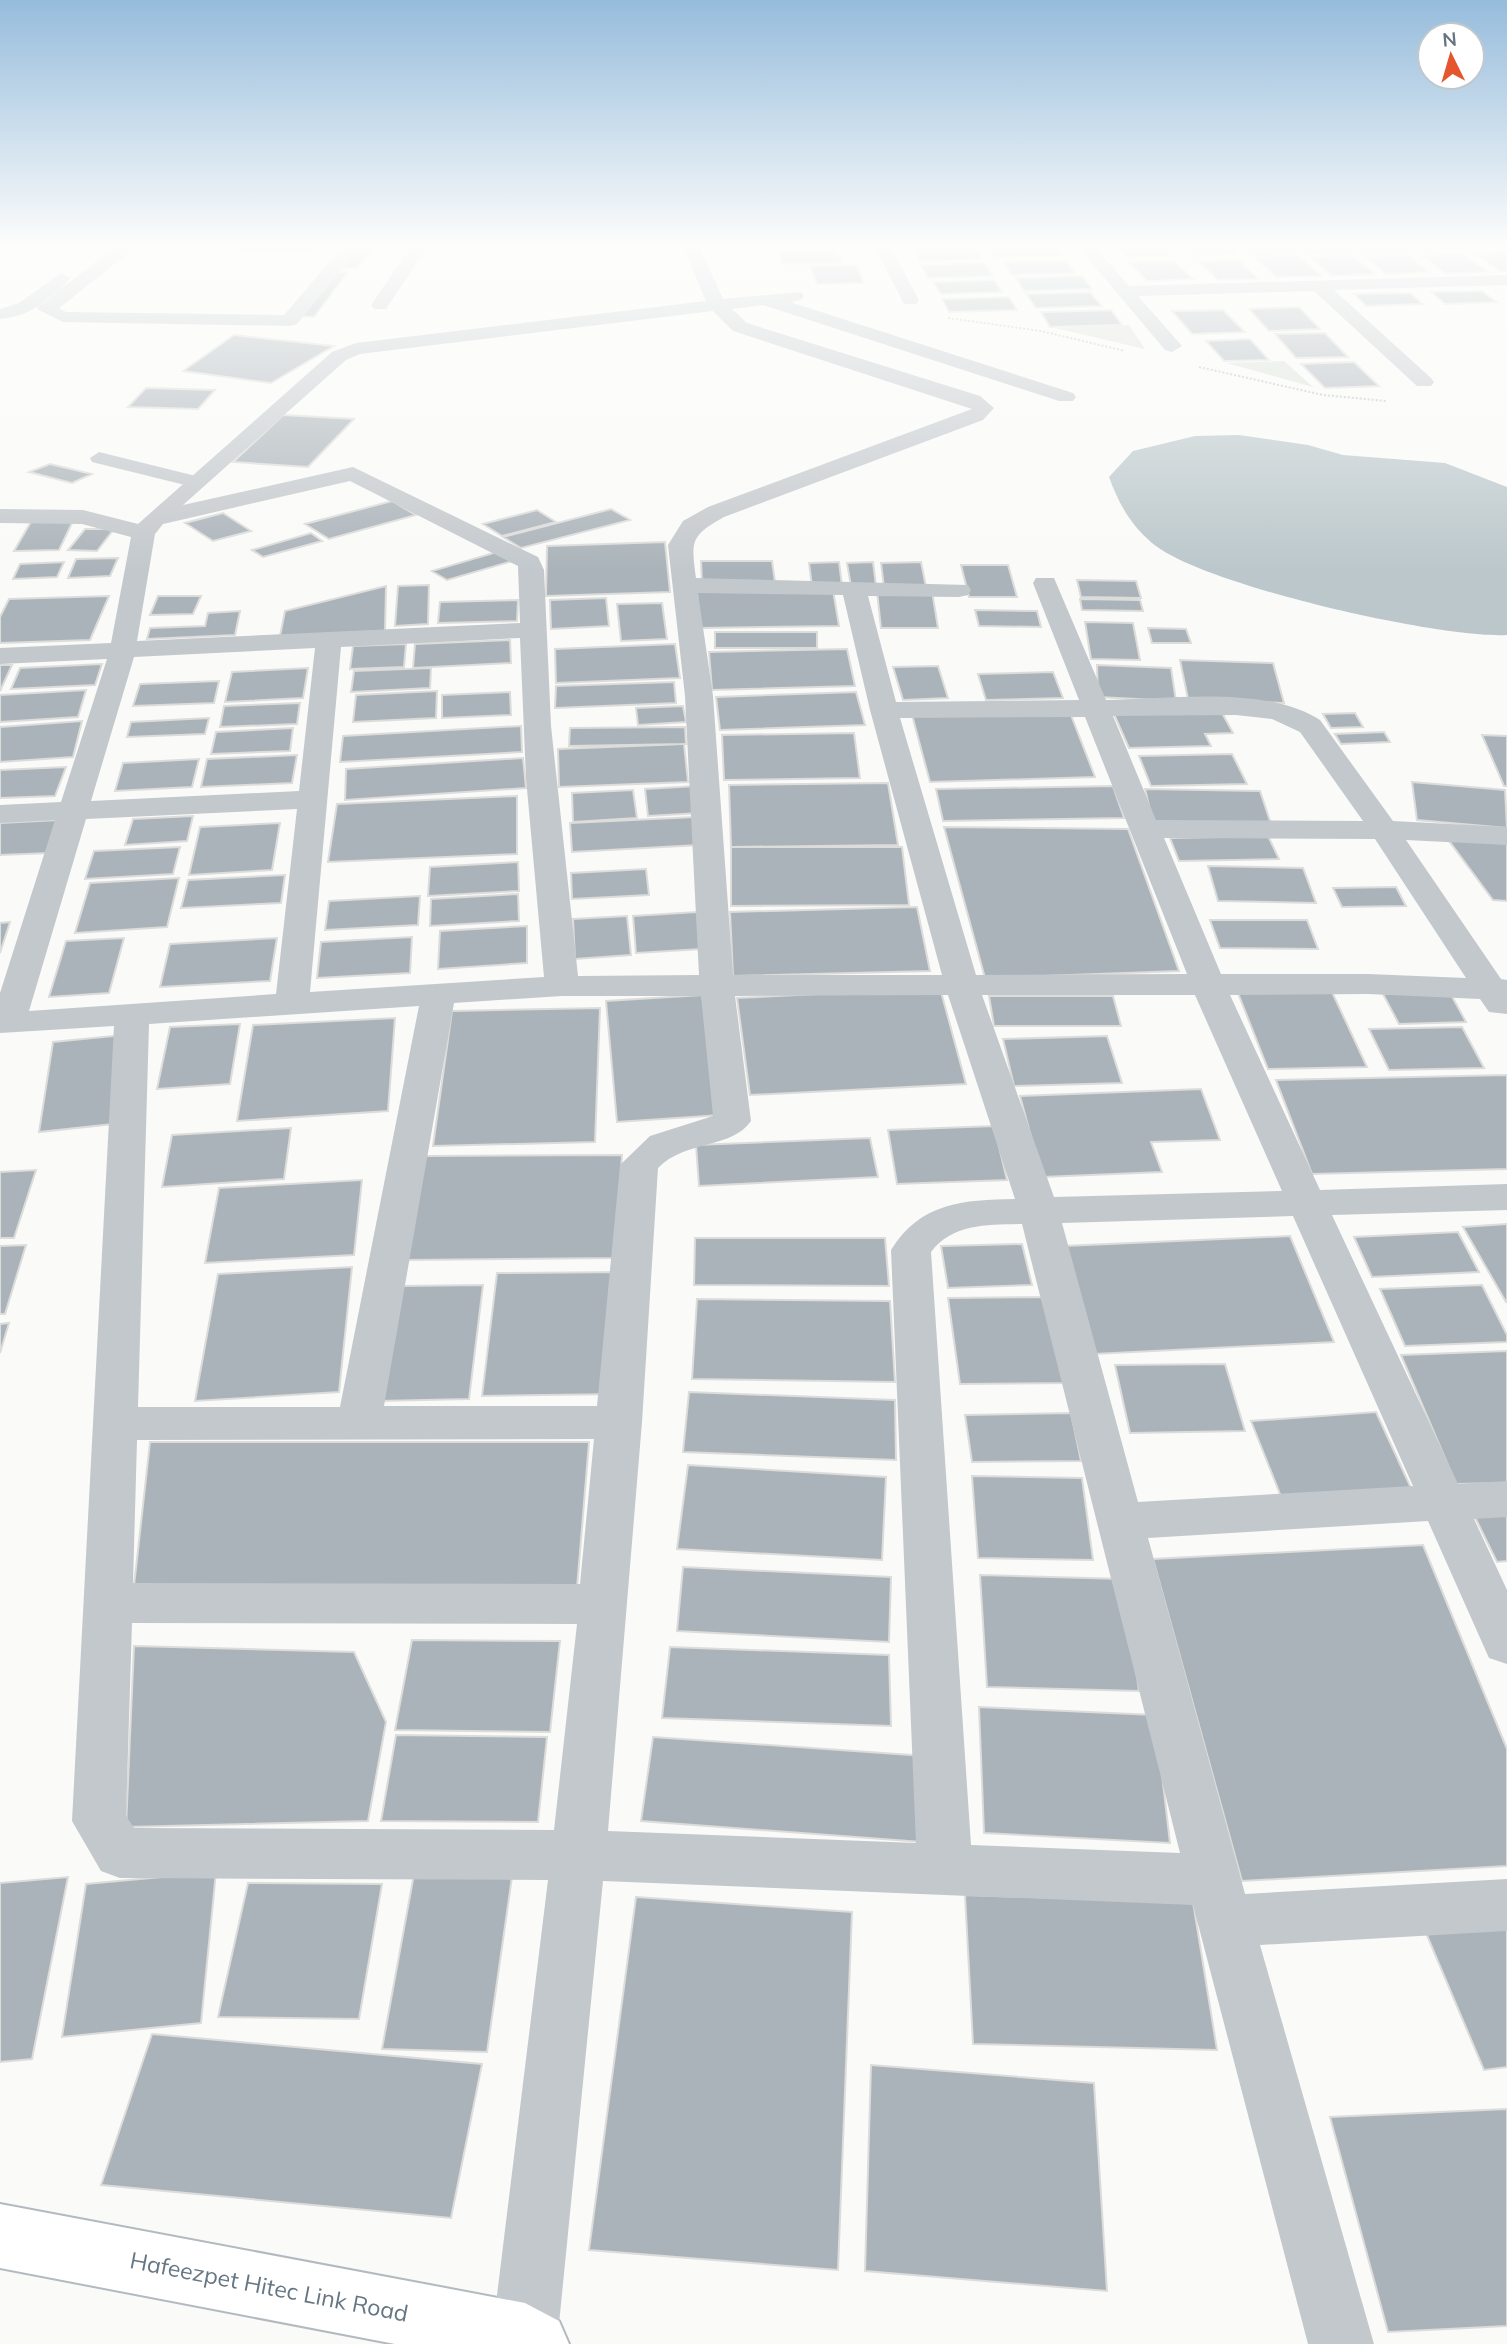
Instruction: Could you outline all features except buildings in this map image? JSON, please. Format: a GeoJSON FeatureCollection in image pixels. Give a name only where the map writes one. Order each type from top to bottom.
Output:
{"type":"FeatureCollection","features":[{"type":"Feature","properties":{"kind":"main road","name":"Hafeezpet Hitec Link Road"},"geometry":{"type":"LineString","coordinates":[[0,2236],[528,2341]]}},
{"type":"Feature","properties":{"kind":"street"},"geometry":{"type":"LineString","coordinates":[[345,353],[339,356],[149,526],[123,650],[4,1023],[562,986],[1368,984],[1502,998]]}},
{"type":"Feature","properties":{"kind":"street"},"geometry":{"type":"LineString","coordinates":[[528,2341],[603,1604],[639,1165],[670,1138],[718,1130],[732,1121],[718,986],[699,696],[680,545],[691,526],[716,512],[976,416],[984,408],[973,400],[824,353]]}},
{"type":"Feature","properties":{"kind":"street"},"geometry":{"type":"LineString","coordinates":[[930,353],[1066,397]]}},
{"type":"Feature","properties":{"kind":"street"},"geometry":{"type":"LineString","coordinates":[[1393,353],[1424,382]]}},
{"type":"Feature","properties":{"kind":"street"},"geometry":{"type":"LineString","coordinates":[[5,523],[83,517],[149,526],[353,474],[529,562],[532,570],[532,630],[544,833],[562,986]]}},
{"type":"Feature","properties":{"kind":"street"},"geometry":{"type":"LineString","coordinates":[[1045,583],[1208,985],[1507,1643]]}},
{"type":"Feature","properties":{"kind":"street"},"geometry":{"type":"LineString","coordinates":[[685,586],[959,590]]}},
{"type":"Feature","properties":{"kind":"street"},"geometry":{"type":"LineString","coordinates":[[854,589],[884,709],[962,986],[1039,1212],[1220,1900],[1341,2344]]}},
{"type":"Feature","properties":{"kind":"street"},"geometry":{"type":"LineString","coordinates":[[0,656],[532,630]]}},
{"type":"Feature","properties":{"kind":"street"},"geometry":{"type":"LineString","coordinates":[[292,1004],[329,641]]}},
{"type":"Feature","properties":{"kind":"street"},"geometry":{"type":"LineString","coordinates":[[884,709],[1236,707],[1275,711],[1298,718],[1310,726],[1502,998]]}},
{"type":"Feature","properties":{"kind":"street"},"geometry":{"type":"LineString","coordinates":[[0,814],[313,799]]}},
{"type":"Feature","properties":{"kind":"street"},"geometry":{"type":"LineString","coordinates":[[1145,829],[1385,831],[1507,836]]}},
{"type":"Feature","properties":{"kind":"street"},"geometry":{"type":"LineString","coordinates":[[359,1424],[438,995]]}},
{"type":"Feature","properties":{"kind":"street"},"geometry":{"type":"LineString","coordinates":[[132,1014],[99,1821],[120,1853],[578,1855],[945,1870],[1220,1900],[1507,1905]]}},
{"type":"Feature","properties":{"kind":"street"},"geometry":{"type":"LineString","coordinates":[[945,1870],[911,1250],[925,1232],[964,1213],[1507,1196]]}},
{"type":"Feature","properties":{"kind":"street"},"geometry":{"type":"LineString","coordinates":[[116,1424],[620,1422]]}},
{"type":"Feature","properties":{"kind":"street"},"geometry":{"type":"LineString","coordinates":[[1120,1521],[1507,1499]]}},
{"type":"Feature","properties":{"kind":"street"},"geometry":{"type":"LineString","coordinates":[[108,1603],[603,1604]]}},
{"type":"Feature","properties":{"kind":"lane"},"geometry":{"type":"LineString","coordinates":[[99,458],[197,482]]}},
{"type":"Feature","properties":{"kind":"path"},"geometry":{"type":"LineString","coordinates":[[1197,367],[1323,395],[1386,401]]}},
{"type":"Feature","properties":{"kind":"shaded area"},"geometry":{"type":"Polygon","coordinates":[[[1284,361],[1313,387],[1227,363],[1284,361]]]}},
{"type":"Feature","properties":{"kind":"shaded area"},"geometry":{"type":"Polygon","coordinates":[[[1239,435],[1308,445],[1343,455],[1445,463],[1507,487],[1507,635],[1475,634],[1379,619],[1268,592],[1219,576],[1179,559],[1152,543],[1126,513],[1109,477],[1133,451],[1195,436],[1239,435]]]}}]}
